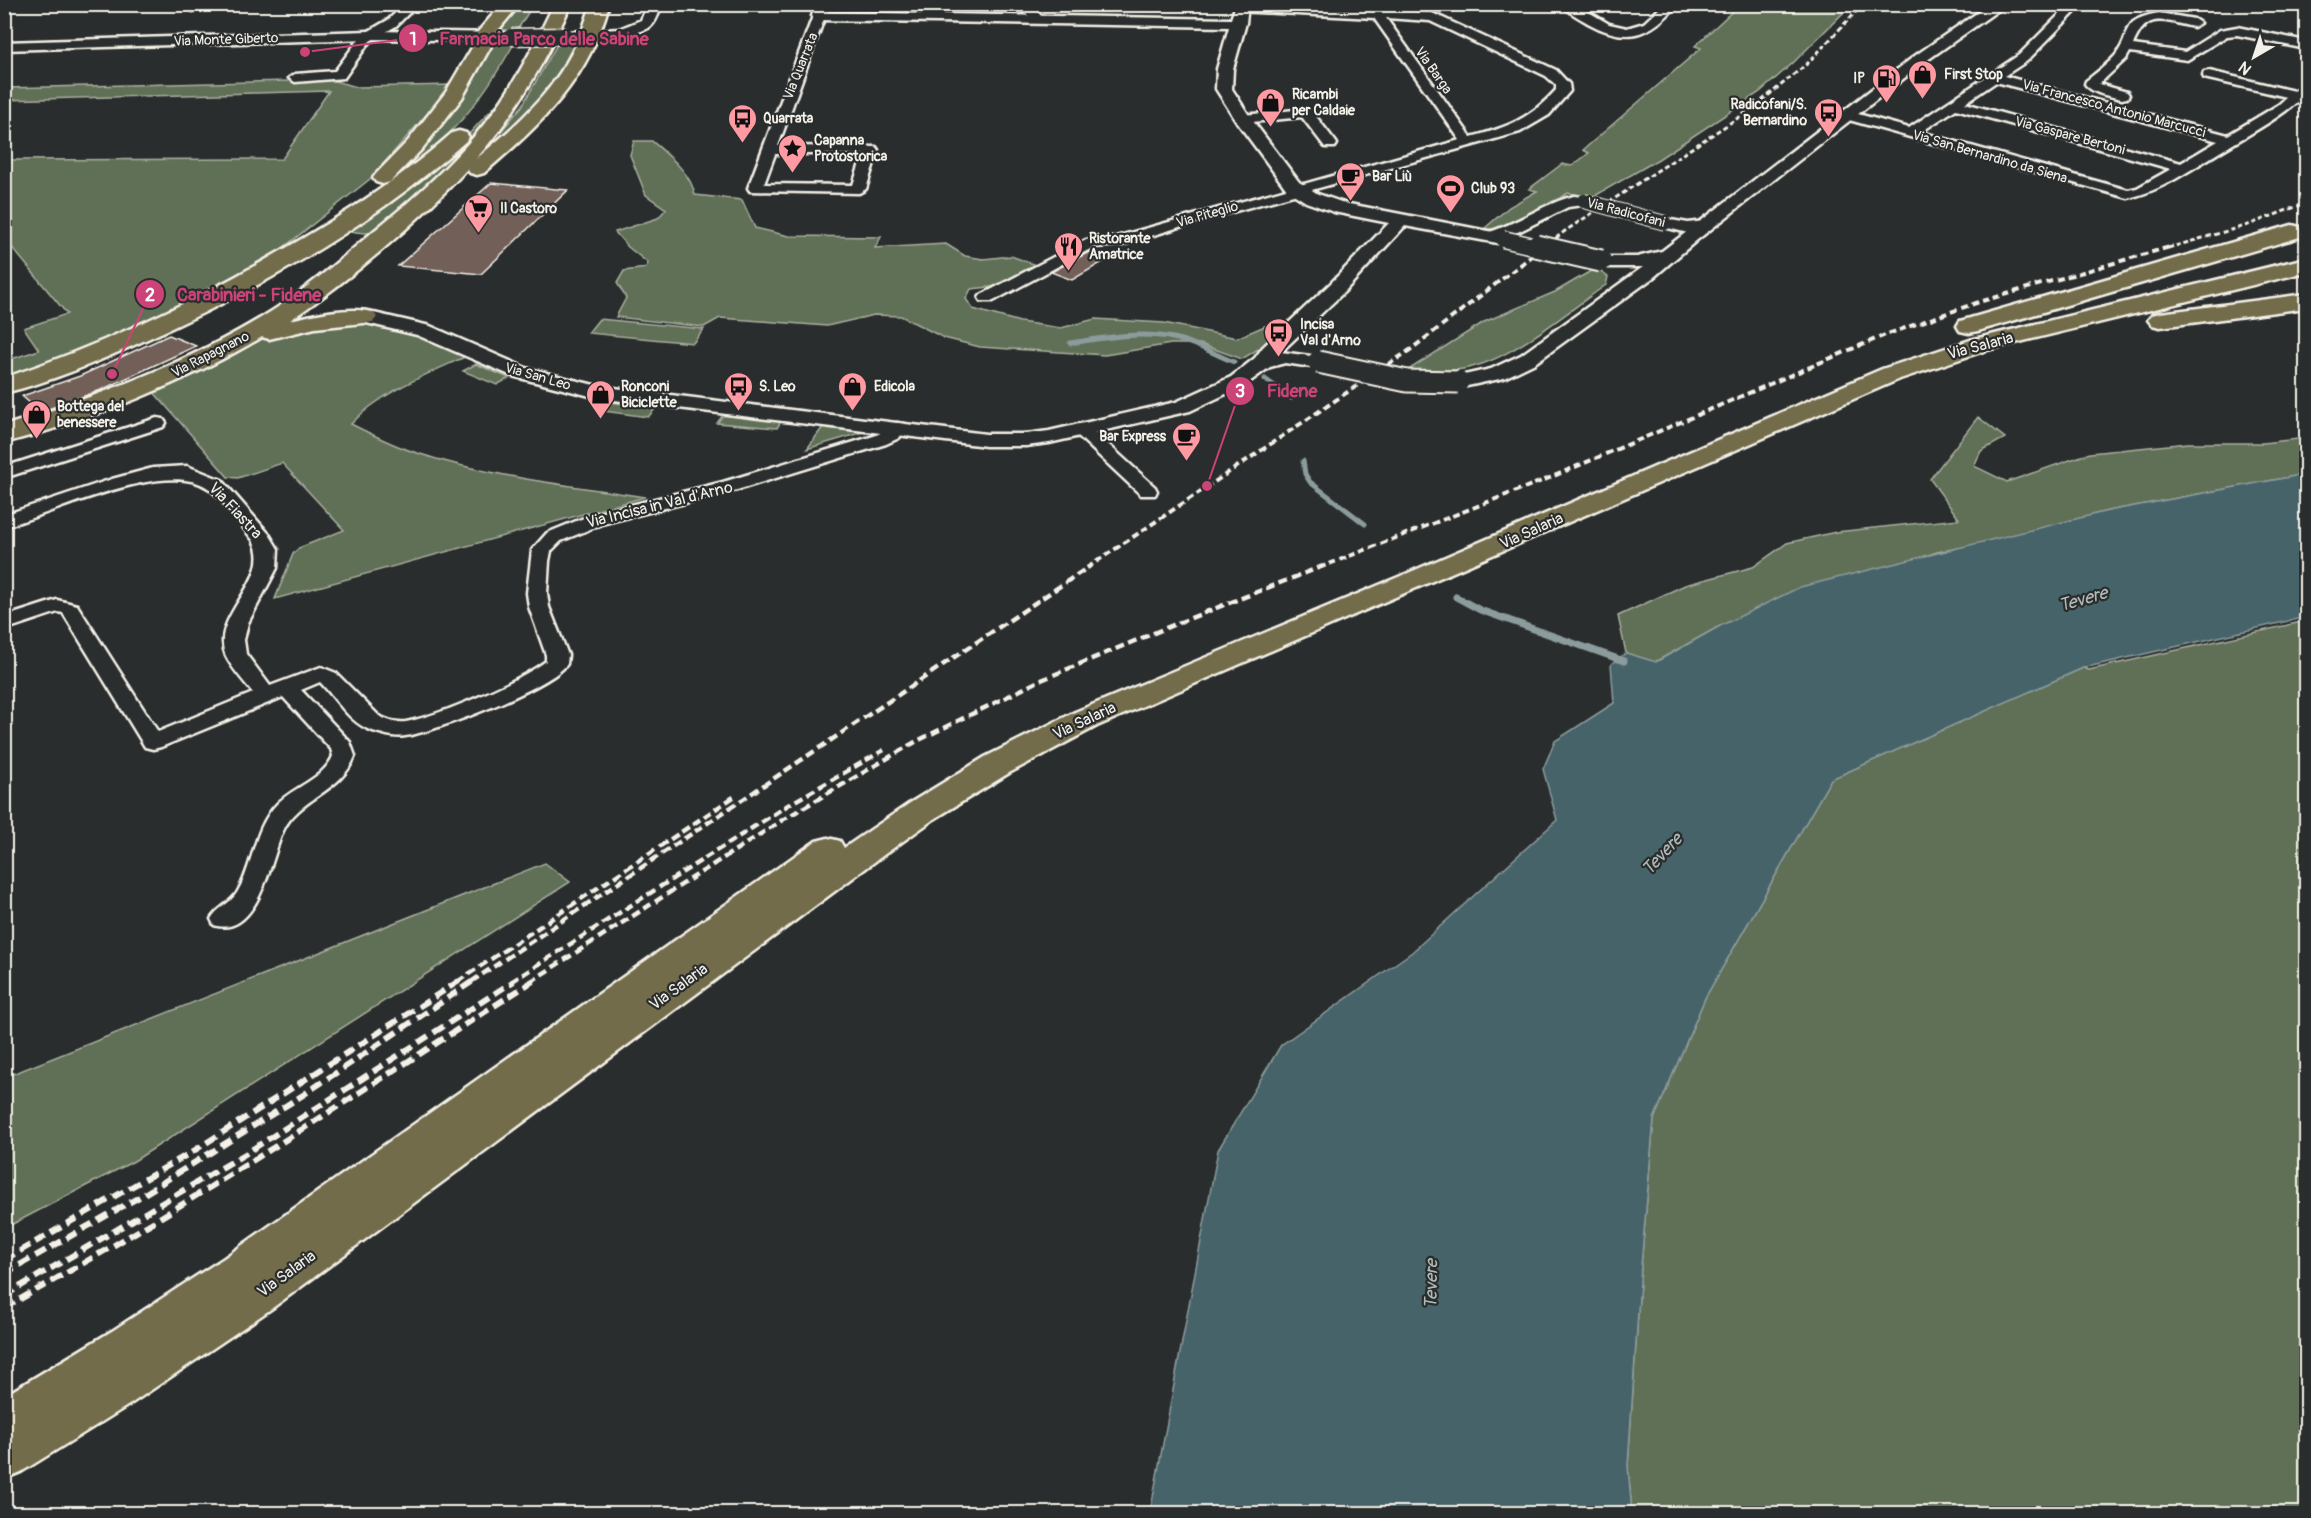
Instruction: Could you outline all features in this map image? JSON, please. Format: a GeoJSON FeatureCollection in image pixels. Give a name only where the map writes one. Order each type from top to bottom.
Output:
{"type":"FeatureCollection","features":[{"type":"Feature","properties":{"kind":"main road"},"geometry":{"type":"LineString","coordinates":[[311,244],[360,201],[415,145],[455,94],[485,37],[512,4]]}},
{"type":"Feature","properties":{"kind":"main road"},"geometry":{"type":"LineString","coordinates":[[4,386],[82,360],[150,332],[206,304],[311,244],[402,185],[470,127],[496,96],[513,70],[548,4]]}},
{"type":"Feature","properties":{"kind":"main road"},"geometry":{"type":"LineString","coordinates":[[392,228],[450,174],[497,120],[519,90],[563,4]]}},
{"type":"Feature","properties":{"kind":"main road"},"geometry":{"type":"LineString","coordinates":[[392,228],[427,209],[449,193],[521,132],[567,80],[592,35],[600,4]]}},
{"type":"Feature","properties":{"kind":"main road","name":"Via Rapagnano"},"geometry":{"type":"LineString","coordinates":[[4,435],[128,393],[221,350],[278,317],[322,285],[392,228]]}},
{"type":"Feature","properties":{"kind":"main road"},"geometry":{"type":"LineString","coordinates":[[1933,344],[1956,330],[1973,324],[2302,231]]}},
{"type":"Feature","properties":{"kind":"main road","name":"Via Salaria"},"geometry":{"type":"LineString","coordinates":[[4,1422],[110,1357],[239,1272],[730,918],[895,803],[977,752],[1029,725],[1131,680],[1444,550],[1828,384],[1933,344],[2263,265],[2307,252]]}},
{"type":"Feature","properties":{"kind":"main road","name":"Via Salaria"},"geometry":{"type":"LineString","coordinates":[[4,1456],[198,1335],[873,844],[921,811],[1043,740],[1131,699],[1418,579],[1891,374],[1952,353],[2003,339],[2307,265]]}},
{"type":"Feature","properties":{"kind":"main road"},"geometry":{"type":"LineString","coordinates":[[322,285],[322,297],[327,303],[345,312],[365,317]]}},
{"type":"Feature","properties":{"kind":"main road"},"geometry":{"type":"LineString","coordinates":[[1891,374],[1965,361],[2098,329],[2307,301]]}},
{"type":"Feature","properties":{"kind":"main road"},"geometry":{"type":"LineString","coordinates":[[221,350],[300,324],[329,319],[365,317]]}},
{"type":"Feature","properties":{"kind":"street"},"geometry":{"type":"LineString","coordinates":[[295,78],[339,75],[370,35],[392,23],[412,4]]}},
{"type":"Feature","properties":{"kind":"street","name":"Via Monte Giberto"},"geometry":{"type":"LineString","coordinates":[[4,45],[370,35],[485,37],[592,35],[623,32],[643,25],[649,21],[654,4]]}},
{"type":"Feature","properties":{"kind":"street"},"geometry":{"type":"LineString","coordinates":[[1023,4],[1037,18]]}},
{"type":"Feature","properties":{"kind":"street"},"geometry":{"type":"LineString","coordinates":[[1566,4],[1604,27],[1627,31],[1646,27],[1672,4]]}},
{"type":"Feature","properties":{"kind":"street"},"geometry":{"type":"LineString","coordinates":[[1263,362],[1285,357],[1400,380],[1458,382],[1490,376],[1522,362],[1647,273],[1705,225],[1921,58],[2000,4]]}},
{"type":"Feature","properties":{"kind":"street"},"geometry":{"type":"LineString","coordinates":[[1911,133],[1996,78],[2027,54],[2050,28],[2078,4]]}},
{"type":"Feature","properties":{"kind":"street"},"geometry":{"type":"LineString","coordinates":[[2300,4],[2307,6]]}},
{"type":"Feature","properties":{"kind":"street"},"geometry":{"type":"LineString","coordinates":[[821,10],[1037,18],[1241,12],[1377,14],[1426,10]]}},
{"type":"Feature","properties":{"kind":"street","name":"Via Quarrata"},"geometry":{"type":"LineString","coordinates":[[767,153],[871,150],[859,189],[755,188],[767,153],[821,10]]}},
{"type":"Feature","properties":{"kind":"street","name":"Via Piteglio"},"geometry":{"type":"LineString","coordinates":[[987,298],[1091,243],[1117,242],[1297,189],[1509,131],[1531,121],[1560,95],[1563,85],[1549,71],[1438,18],[1426,10]]}},
{"type":"Feature","properties":{"kind":"street","name":"Via Radicofani"},"geometry":{"type":"LineString","coordinates":[[1241,12],[1225,69],[1223,85],[1227,95],[1284,176],[1297,189],[1332,206],[1497,238],[1568,200],[1584,201],[1688,228],[1705,225]]}},
{"type":"Feature","properties":{"kind":"street","name":"Via Barga"},"geometry":{"type":"LineString","coordinates":[[1377,14],[1468,142]]}},
{"type":"Feature","properties":{"kind":"street"},"geometry":{"type":"LineString","coordinates":[[2132,97],[2103,90],[2091,84],[2119,59],[2139,21],[2145,18],[2164,18],[2194,23]]}},
{"type":"Feature","properties":{"kind":"street"},"geometry":{"type":"LineString","coordinates":[[2126,48],[2187,56],[2224,33],[2237,31],[2307,45]]}},
{"type":"Feature","properties":{"kind":"street"},"geometry":{"type":"LineString","coordinates":[[4,37],[4,45]]}},
{"type":"Feature","properties":{"kind":"street"},"geometry":{"type":"LineString","coordinates":[[2209,75],[2302,91]]}},
{"type":"Feature","properties":{"kind":"street","name":"Via Francesco Antonio Marcucci"},"geometry":{"type":"LineString","coordinates":[[1996,78],[2172,116],[2230,140]]}},
{"type":"Feature","properties":{"kind":"street"},"geometry":{"type":"LineString","coordinates":[[2183,168],[2283,108],[2302,91]]}},
{"type":"Feature","properties":{"kind":"street","name":"Via Gaspare Bertoni"},"geometry":{"type":"LineString","coordinates":[[1955,104],[2183,168]]}},
{"type":"Feature","properties":{"kind":"street"},"geometry":{"type":"LineString","coordinates":[[1242,119],[1306,112],[1330,144]]}},
{"type":"Feature","properties":{"kind":"street","name":"Via San Bernardino da Siena"},"geometry":{"type":"LineString","coordinates":[[1847,115],[2101,188],[2134,193],[2142,191],[2183,168]]}},
{"type":"Feature","properties":{"kind":"street","name":"Via San Leo"},"geometry":{"type":"LineString","coordinates":[[365,317],[423,330],[499,364],[562,384],[611,394],[974,439],[1035,439],[1168,411],[1198,401],[1230,386],[1263,362],[1270,351],[1337,288],[1401,220]]}},
{"type":"Feature","properties":{"kind":"street"},"geometry":{"type":"LineString","coordinates":[[1497,238],[1647,273]]}},
{"type":"Feature","properties":{"kind":"street"},"geometry":{"type":"LineString","coordinates":[[1613,264],[1643,262],[1670,253]]}},
{"type":"Feature","properties":{"kind":"street"},"geometry":{"type":"LineString","coordinates":[[1613,264],[1626,279],[1628,287]]}},
{"type":"Feature","properties":{"kind":"street"},"geometry":{"type":"LineString","coordinates":[[4,473],[157,423]]}},
{"type":"Feature","properties":{"kind":"street","name":"Via Incisa in Val d'Arno"},"geometry":{"type":"LineString","coordinates":[[277,693],[312,676],[325,676],[369,720],[395,729],[413,727],[488,698],[548,670],[557,662],[557,655],[539,607],[537,593],[542,550],[554,537],[585,522],[712,491],[880,440],[893,434],[897,428]]}},
{"type":"Feature","properties":{"kind":"street"},"geometry":{"type":"LineString","coordinates":[[1081,429],[1148,491]]}},
{"type":"Feature","properties":{"kind":"street","name":"Via Fiastra"},"geometry":{"type":"LineString","coordinates":[[4,521],[119,483],[153,474],[186,472],[215,483],[262,538],[268,549],[267,568],[238,623],[234,640],[236,655],[277,693],[342,747],[345,755],[338,770],[282,813],[246,899],[222,919]]}},
{"type":"Feature","properties":{"kind":"street"},"geometry":{"type":"LineString","coordinates":[[4,624],[57,606],[70,609],[153,742],[277,693]]}},
{"type":"Feature","properties":{"kind":"green space"},"geometry":{"type":"Polygon","coordinates":[[[519,5],[533,5],[516,32],[501,29],[519,5]]]}},
{"type":"Feature","properties":{"kind":"green space"},"geometry":{"type":"Polygon","coordinates":[[[1739,5],[1851,5],[1793,63],[1760,92],[1657,160],[1593,197],[1568,193],[1524,220],[1505,228],[1484,229],[1509,207],[1537,191],[1529,189],[1562,164],[1572,166],[1589,153],[1583,150],[1701,48],[1695,46],[1739,5]]]}},
{"type":"Feature","properties":{"kind":"green space"},"geometry":{"type":"Polygon","coordinates":[[[559,41],[579,42],[546,99],[484,152],[522,106],[559,41]]]}},
{"type":"Feature","properties":{"kind":"green space"},"geometry":{"type":"Polygon","coordinates":[[[515,42],[490,83],[464,118],[415,164],[395,179],[389,178],[491,44],[515,42]]]}},
{"type":"Feature","properties":{"kind":"green space"},"geometry":{"type":"Polygon","coordinates":[[[331,80],[357,87],[452,85],[370,179],[279,251],[135,329],[49,364],[5,378],[5,361],[39,350],[24,328],[67,314],[5,239],[5,160],[282,159],[329,91],[5,100],[5,88],[331,80]]]}},
{"type":"Feature","properties":{"kind":"green space"},"geometry":{"type":"Polygon","coordinates":[[[507,93],[463,151],[375,234],[345,231],[467,136],[507,93]]]}},
{"type":"Feature","properties":{"kind":"green space"},"geometry":{"type":"Polygon","coordinates":[[[634,141],[652,141],[684,172],[695,195],[742,200],[755,228],[789,236],[881,237],[875,248],[946,244],[965,256],[983,259],[1011,256],[1039,266],[999,286],[971,289],[966,299],[973,309],[1020,322],[1061,328],[1095,319],[1164,323],[1237,338],[1267,325],[1280,325],[1285,335],[1242,359],[1200,344],[1171,344],[1105,355],[980,347],[944,338],[901,316],[874,315],[827,326],[720,318],[704,327],[616,317],[626,298],[617,283],[624,271],[646,268],[648,263],[628,247],[615,232],[658,218],[666,209],[646,195],[630,155],[634,141]]]}},
{"type":"Feature","properties":{"kind":"green space"},"geometry":{"type":"Polygon","coordinates":[[[1596,268],[1608,277],[1606,285],[1540,333],[1503,355],[1468,368],[1438,371],[1408,370],[1484,322],[1555,292],[1596,268]]]}},
{"type":"Feature","properties":{"kind":"green space"},"geometry":{"type":"Polygon","coordinates":[[[599,319],[704,329],[693,343],[588,333],[599,319]]]}},
{"type":"Feature","properties":{"kind":"green space"},"geometry":{"type":"Polygon","coordinates":[[[364,322],[415,332],[469,355],[391,393],[363,412],[351,424],[406,449],[442,461],[529,479],[645,497],[275,599],[293,554],[299,548],[344,530],[282,463],[238,478],[228,477],[151,389],[239,347],[275,334],[303,328],[364,322]]]}},
{"type":"Feature","properties":{"kind":"green space"},"geometry":{"type":"Polygon","coordinates":[[[476,364],[509,378],[497,385],[463,371],[476,364]]]}},
{"type":"Feature","properties":{"kind":"green space"},"geometry":{"type":"Polygon","coordinates":[[[610,402],[656,408],[648,417],[603,411],[610,402]]]}},
{"type":"Feature","properties":{"kind":"green space"},"geometry":{"type":"Polygon","coordinates":[[[723,415],[782,420],[777,428],[717,423],[723,415]]]}},
{"type":"Feature","properties":{"kind":"green space"},"geometry":{"type":"Polygon","coordinates":[[[1978,417],[2005,438],[1981,451],[1974,466],[2007,482],[2090,453],[2188,443],[2263,443],[2306,438],[2306,474],[2108,511],[1980,544],[1937,552],[1720,626],[1655,662],[1626,653],[1618,616],[1685,585],[1753,567],[1787,543],[1836,532],[1959,519],[1930,479],[1978,417]]]}},
{"type":"Feature","properties":{"kind":"green space"},"geometry":{"type":"Polygon","coordinates":[[[825,424],[870,430],[807,449],[825,424]]]}},
{"type":"Feature","properties":{"kind":"green space"},"geometry":{"type":"Polygon","coordinates":[[[2306,621],[2306,1513],[1632,1514],[1628,1466],[1641,1266],[1654,1119],[1705,998],[1831,779],[2083,668],[2089,670],[2306,621]]]}},
{"type":"Feature","properties":{"kind":"green space"},"geometry":{"type":"Polygon","coordinates":[[[545,863],[570,882],[134,1161],[5,1228],[5,1077],[545,863]]]}},
{"type":"Feature","properties":{"kind":"water","name":"Tevere"},"geometry":{"type":"Polygon","coordinates":[[[2306,474],[2306,617],[2083,668],[1831,779],[1705,998],[1654,1119],[1641,1266],[1628,1466],[1632,1513],[1150,1513],[1218,1150],[1281,1045],[1412,952],[1557,820],[1543,769],[1555,741],[1614,703],[1611,664],[1626,653],[1656,662],[1720,626],[1800,587],[2108,511],[2306,474]]]}},
{"type":"Feature","properties":{"kind":"building","name":"Il Castoro"},"geometry":{"type":"Polygon","coordinates":[[[491,183],[568,190],[481,274],[398,266],[491,183]]]}},
{"type":"Feature","properties":{"kind":"building"},"geometry":{"type":"Polygon","coordinates":[[[1089,252],[1108,259],[1072,280],[1051,272],[1089,252]]]}},
{"type":"Feature","properties":{"kind":"building"},"geometry":{"type":"Polygon","coordinates":[[[169,335],[196,346],[101,390],[40,412],[22,396],[80,376],[169,335]]]}},
{"type":"Feature","properties":{"kind":"waterway"},"geometry":{"type":"LineString","coordinates":[[1070,343],[1122,336],[1160,336],[1189,342],[1234,362]]}},
{"type":"Feature","properties":{"kind":"waterway"},"geometry":{"type":"LineString","coordinates":[[1265,379],[1291,398]]}},
{"type":"Feature","properties":{"kind":"waterway"},"geometry":{"type":"LineString","coordinates":[[1303,461],[1305,474],[1310,482],[1365,524]]}},
{"type":"Feature","properties":{"kind":"waterway"},"geometry":{"type":"LineString","coordinates":[[1456,597],[1480,610],[1624,661]]}},
{"type":"Feature","properties":{"kind":"railway"},"geometry":{"type":"LineString","coordinates":[[1543,248],[1565,231],[1753,108],[1808,63],[1863,4]]}},
{"type":"Feature","properties":{"kind":"railway"},"geometry":{"type":"LineString","coordinates":[[2168,248],[2248,225],[2306,203]]}},
{"type":"Feature","properties":{"kind":"railway"},"geometry":{"type":"LineString","coordinates":[[1087,568],[1410,350],[1545,246]]}},
{"type":"Feature","properties":{"kind":"railway"},"geometry":{"type":"LineString","coordinates":[[1319,568],[1547,479],[1885,335],[1979,302],[2173,246]]}},
{"type":"Feature","properties":{"kind":"railway"},"geometry":{"type":"LineString","coordinates":[[471,982],[1090,566]]}},
{"type":"Feature","properties":{"kind":"railway"},"geometry":{"type":"LineString","coordinates":[[530,982],[784,819],[917,741],[1039,681],[1323,566]]}},
{"type":"Feature","properties":{"kind":"railway"},"geometry":{"type":"LineString","coordinates":[[511,982],[788,805],[884,750]]}},
{"type":"Feature","properties":{"kind":"railway"},"geometry":{"type":"LineString","coordinates":[[457,982],[735,796]]}},
{"type":"Feature","properties":{"kind":"railway"},"geometry":{"type":"LineString","coordinates":[[4,1260],[192,1152],[459,981]]}},
{"type":"Feature","properties":{"kind":"railway"},"geometry":{"type":"LineString","coordinates":[[4,1274],[141,1196],[303,1095],[473,981]]}},
{"type":"Feature","properties":{"kind":"railway"},"geometry":{"type":"LineString","coordinates":[[4,1296],[245,1154],[514,981]]}},
{"type":"Feature","properties":{"kind":"railway"},"geometry":{"type":"LineString","coordinates":[[4,1308],[205,1190],[533,981]]}},
{"type":"Feature","properties":{"kind":"place","name":"Farmacia Parco delle Sabine"},"geometry":{"type":"Point","coordinates":[305,52]}},
{"type":"Feature","properties":{"kind":"place","name":"First Stop"},"geometry":{"type":"Point","coordinates":[1923,100]}},
{"type":"Feature","properties":{"kind":"place","name":"IP"},"geometry":{"type":"Point","coordinates":[1886,104]}},
{"type":"Feature","properties":{"kind":"place","name":"Ricambi per Caldaie"},"geometry":{"type":"Point","coordinates":[1271,128]}},
{"type":"Feature","properties":{"kind":"place","name":"Radicofani/S. Bernardino"},"geometry":{"type":"Point","coordinates":[1828,138]}},
{"type":"Feature","properties":{"kind":"place","name":"Quarrata"},"geometry":{"type":"Point","coordinates":[742,144]}},
{"type":"Feature","properties":{"kind":"place","name":"Capanna Protostorica"},"geometry":{"type":"Point","coordinates":[793,174]}},
{"type":"Feature","properties":{"kind":"place","name":"Bar Liù"},"geometry":{"type":"Point","coordinates":[1351,202]}},
{"type":"Feature","properties":{"kind":"place","name":"Club 93"},"geometry":{"type":"Point","coordinates":[1450,214]}},
{"type":"Feature","properties":{"kind":"place","name":"Il Castoro"},"geometry":{"type":"Point","coordinates":[479,234]}},
{"type":"Feature","properties":{"kind":"place","name":"Ristorante Amatrice"},"geometry":{"type":"Point","coordinates":[1068,272]}},
{"type":"Feature","properties":{"kind":"place","name":"Incisa Val d'Arno"},"geometry":{"type":"Point","coordinates":[1279,358]}},
{"type":"Feature","properties":{"kind":"place","name":"Carabinieri - Fidene"},"geometry":{"type":"Point","coordinates":[112,374]}},
{"type":"Feature","properties":{"kind":"place","name":"S. Leo"},"geometry":{"type":"Point","coordinates":[738,412]}},
{"type":"Feature","properties":{"kind":"place","name":"Edicola"},"geometry":{"type":"Point","coordinates":[853,412]}},
{"type":"Feature","properties":{"kind":"place","name":"Ronconi Biciclette"},"geometry":{"type":"Point","coordinates":[600,420]}},
{"type":"Feature","properties":{"kind":"place","name":"Bottega del benessere"},"geometry":{"type":"Point","coordinates":[36,440]}},
{"type":"Feature","properties":{"kind":"place","name":"Bar Express"},"geometry":{"type":"Point","coordinates":[1187,462]}},
{"type":"Feature","properties":{"kind":"place","name":"Fidene"},"geometry":{"type":"Point","coordinates":[1207,486]}}]}
